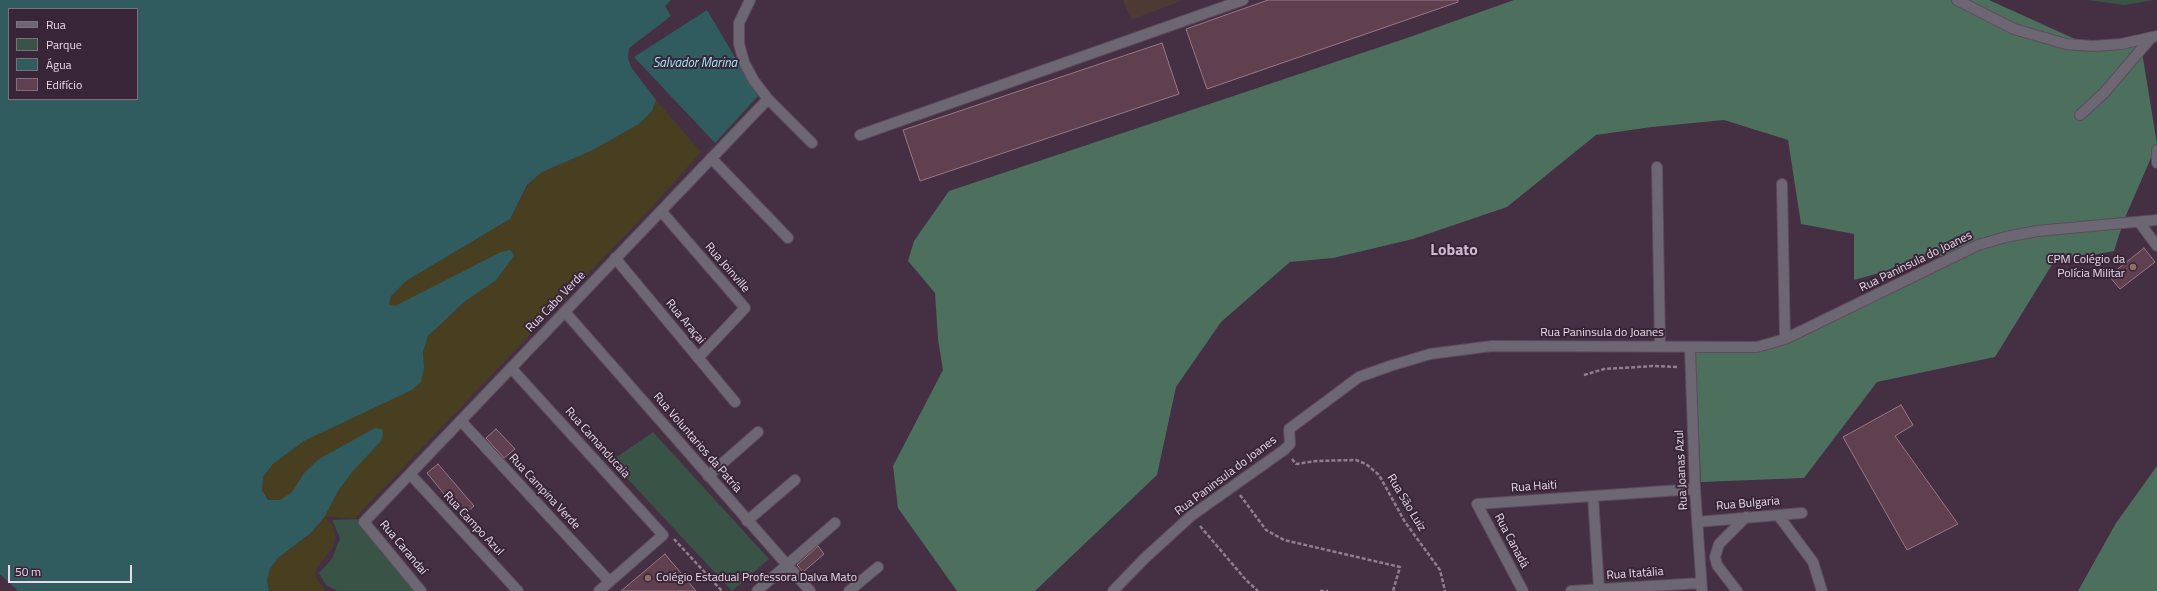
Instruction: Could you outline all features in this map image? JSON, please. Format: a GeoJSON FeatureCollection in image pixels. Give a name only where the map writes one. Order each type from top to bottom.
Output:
{"type":"FeatureCollection","features":[{"type":"Feature","properties":{"kind":"street"},"geometry":{"type":"LineString","coordinates":[[750,0],[739,23],[739,44],[744,62],[754,81],[768,99],[812,143]]}},
{"type":"Feature","properties":{"kind":"street"},"geometry":{"type":"LineString","coordinates":[[860,136],[1243,0]]}},
{"type":"Feature","properties":{"kind":"street"},"geometry":{"type":"LineString","coordinates":[[1957,0],[2014,29],[2066,44],[2093,46],[2121,44],[2154,38]]}},
{"type":"Feature","properties":{"kind":"street"},"geometry":{"type":"LineString","coordinates":[[2080,114],[2104,93],[2154,38]]}},
{"type":"Feature","properties":{"kind":"street","name":"Rua Cabo Verde"},"geometry":{"type":"LineString","coordinates":[[364,522],[768,99]]}},
{"type":"Feature","properties":{"kind":"street"},"geometry":{"type":"LineString","coordinates":[[2157,150],[2157,163]]}},
{"type":"Feature","properties":{"kind":"street"},"geometry":{"type":"LineString","coordinates":[[711,158],[788,238]]}},
{"type":"Feature","properties":{"kind":"street"},"geometry":{"type":"LineString","coordinates":[[1657,167],[1660,346]]}},
{"type":"Feature","properties":{"kind":"street"},"geometry":{"type":"LineString","coordinates":[[1782,184],[1785,338]]}},
{"type":"Feature","properties":{"kind":"street","name":"Rua Joinville"},"geometry":{"type":"LineString","coordinates":[[661,211],[745,308],[698,358]]}},
{"type":"Feature","properties":{"kind":"street","name":"Rua Paninsula do Joanes"},"geometry":{"type":"LineString","coordinates":[[1113,591],[1144,558],[1191,516],[1234,484],[1284,450],[1290,444],[1289,429],[1359,377],[1430,354],[1492,346],[1660,346],[1690,348],[1757,347],[1785,338],[1978,245],[2006,236],[2037,231],[2157,220]]}},
{"type":"Feature","properties":{"kind":"street"},"geometry":{"type":"LineString","coordinates":[[2139,222],[2157,246]]}},
{"type":"Feature","properties":{"kind":"street","name":"Rua Araçai"},"geometry":{"type":"LineString","coordinates":[[616,258],[735,402]]}},
{"type":"Feature","properties":{"kind":"street","name":"Rua Voluntarios da Patría"},"geometry":{"type":"LineString","coordinates":[[565,312],[810,591]]}},
{"type":"Feature","properties":{"kind":"street","name":"Rua Joanas Azul"},"geometry":{"type":"LineString","coordinates":[[1690,348],[1695,489],[1702,587]]}},
{"type":"Feature","properties":{"kind":"street","name":"Rua Camanducaia"},"geometry":{"type":"LineString","coordinates":[[511,368],[663,535]]}},
{"type":"Feature","properties":{"kind":"street","name":"Rua Campina Verde"},"geometry":{"type":"LineString","coordinates":[[461,421],[609,581]]}},
{"type":"Feature","properties":{"kind":"street"},"geometry":{"type":"LineString","coordinates":[[708,476],[758,432]]}},
{"type":"Feature","properties":{"kind":"street","name":"Rua Campo Azul"},"geometry":{"type":"LineString","coordinates":[[410,474],[518,591]]}},
{"type":"Feature","properties":{"kind":"street"},"geometry":{"type":"LineString","coordinates":[[747,521],[794,480]]}},
{"type":"Feature","properties":{"kind":"street","name":"Rua Haiti"},"geometry":{"type":"LineString","coordinates":[[1477,504],[1695,489]]}},
{"type":"Feature","properties":{"kind":"street"},"geometry":{"type":"LineString","coordinates":[[1593,496],[1599,589]]}},
{"type":"Feature","properties":{"kind":"street","name":"Rua Canadá"},"geometry":{"type":"LineString","coordinates":[[1477,504],[1523,591]]}},
{"type":"Feature","properties":{"kind":"street","name":"Rua Bulgaria"},"geometry":{"type":"LineString","coordinates":[[1697,522],[1802,513]]}},
{"type":"Feature","properties":{"kind":"street"},"geometry":{"type":"LineString","coordinates":[[1778,515],[1813,562],[1822,591]]}},
{"type":"Feature","properties":{"kind":"street"},"geometry":{"type":"LineString","coordinates":[[1737,591],[1717,565],[1715,557],[1719,544],[1746,517]]}},
{"type":"Feature","properties":{"kind":"street","name":"Rua Carandaí"},"geometry":{"type":"LineString","coordinates":[[364,522],[421,591]]}},
{"type":"Feature","properties":{"kind":"street"},"geometry":{"type":"LineString","coordinates":[[757,591],[835,523]]}},
{"type":"Feature","properties":{"kind":"street"},"geometry":{"type":"LineString","coordinates":[[599,591],[663,535]]}},
{"type":"Feature","properties":{"kind":"street"},"geometry":{"type":"LineString","coordinates":[[849,591],[878,567]]}},
{"type":"Feature","properties":{"kind":"street","name":"Rua Itatália"},"geometry":{"type":"LineString","coordinates":[[1571,591],[1702,587]]}},
{"type":"Feature","properties":{"kind":"path"},"geometry":{"type":"LineString","coordinates":[[1584,375],[1604,368],[1655,366],[1690,368]]}},
{"type":"Feature","properties":{"kind":"path","name":"Rua São Luiz"},"geometry":{"type":"LineString","coordinates":[[1284,450],[1296,464],[1322,460],[1356,460],[1366,464],[1379,475],[1405,522],[1440,570],[1445,591]]}},
{"type":"Feature","properties":{"kind":"path"},"geometry":{"type":"LineString","coordinates":[[1234,484],[1266,530],[1284,540],[1400,567],[1393,591]]}},
{"type":"Feature","properties":{"kind":"path"},"geometry":{"type":"LineString","coordinates":[[1191,516],[1246,580],[1258,591]]}},
{"type":"Feature","properties":{"kind":"path"},"geometry":{"type":"LineString","coordinates":[[663,535],[671,535],[722,591]]}},
{"type":"Feature","properties":{"kind":"path"},"geometry":{"type":"LineString","coordinates":[[1320,590],[1328,591]]}},
{"type":"Feature","properties":{"kind":"shaded area"},"geometry":{"type":"Polygon","coordinates":[[[1123,0],[1184,0],[1131,20],[1123,0]]]}},
{"type":"Feature","properties":{"kind":"shaded area"},"geometry":{"type":"Polygon","coordinates":[[[1514,0],[1989,0],[2097,49],[2141,46],[2157,144],[2124,220],[2114,251],[2053,263],[1995,357],[1877,382],[1804,478],[1701,482],[1695,348],[1767,349],[1998,240],[1854,280],[1854,234],[1801,224],[1788,140],[1724,120],[1652,127],[1596,135],[1507,207],[1413,239],[1333,258],[1290,262],[1221,322],[1176,387],[1157,475],[1035,591],[957,591],[898,508],[893,466],[943,370],[938,339],[935,293],[908,261],[914,241],[949,191],[1407,38],[1514,0]]]}},
{"type":"Feature","properties":{"kind":"shaded area"},"geometry":{"type":"Polygon","coordinates":[[[2157,466],[2157,591],[2078,591],[2116,523],[2157,466]]]}},
{"type":"Feature","properties":{"kind":"green space"},"geometry":{"type":"Polygon","coordinates":[[[2086,0],[2154,0],[2125,5],[2086,0]]]}},
{"type":"Feature","properties":{"kind":"green space"},"geometry":{"type":"Polygon","coordinates":[[[653,432],[769,559],[732,591],[611,461],[653,432]]]}},
{"type":"Feature","properties":{"kind":"green space"},"geometry":{"type":"Polygon","coordinates":[[[359,519],[414,591],[338,591],[326,585],[319,573],[332,559],[340,538],[332,520],[359,519]]]}},
{"type":"Feature","properties":{"kind":"sand"},"geometry":{"type":"Polygon","coordinates":[[[656,100],[701,152],[650,209],[355,518],[325,517],[333,526],[335,537],[333,547],[316,569],[316,578],[326,591],[269,591],[267,580],[270,569],[278,558],[312,532],[325,516],[338,491],[353,471],[304,473],[292,492],[280,500],[269,500],[262,490],[263,477],[273,464],[304,441],[412,390],[424,368],[423,352],[428,336],[463,303],[496,280],[514,256],[431,289],[395,306],[389,306],[391,296],[406,281],[510,219],[528,185],[542,172],[591,151],[639,124],[652,111],[656,100]]]}},
{"type":"Feature","properties":{"kind":"water"},"geometry":{"type":"Polygon","coordinates":[[[0,0],[671,0],[665,6],[671,16],[629,48],[628,58],[631,67],[656,100],[652,111],[639,124],[591,151],[542,172],[527,185],[510,219],[406,281],[391,296],[389,305],[395,306],[501,252],[510,250],[513,253],[514,256],[496,280],[463,303],[428,336],[423,352],[424,368],[421,382],[412,390],[304,441],[273,464],[263,477],[262,490],[268,500],[280,500],[292,492],[304,473],[319,459],[375,428],[382,429],[383,434],[381,441],[353,471],[338,491],[325,516],[312,532],[278,558],[270,569],[267,580],[269,591],[18,591],[0,574],[0,0]]]}},
{"type":"Feature","properties":{"kind":"water","name":"Salvador Marina"},"geometry":{"type":"Polygon","coordinates":[[[707,10],[758,96],[715,143],[634,57],[707,10]]]}},
{"type":"Feature","properties":{"kind":"building"},"geometry":{"type":"Polygon","coordinates":[[[1268,0],[1458,0],[1458,2],[1207,89],[1186,29],[1268,0]]]}},
{"type":"Feature","properties":{"kind":"building"},"geometry":{"type":"Polygon","coordinates":[[[1162,43],[1179,94],[920,181],[903,130],[1162,43]]]}},
{"type":"Feature","properties":{"kind":"building"},"geometry":{"type":"Polygon","coordinates":[[[2144,248],[2155,262],[2120,289],[2109,276],[2144,248]]]}},
{"type":"Feature","properties":{"kind":"building"},"geometry":{"type":"Polygon","coordinates":[[[1901,405],[1913,425],[1895,436],[1958,524],[1907,550],[1843,437],[1901,405]]]}},
{"type":"Feature","properties":{"kind":"building"},"geometry":{"type":"Polygon","coordinates":[[[496,429],[515,449],[504,458],[486,438],[496,429]]]}},
{"type":"Feature","properties":{"kind":"building"},"geometry":{"type":"Polygon","coordinates":[[[438,464],[474,506],[462,516],[427,473],[438,464]]]}},
{"type":"Feature","properties":{"kind":"building"},"geometry":{"type":"Polygon","coordinates":[[[818,546],[824,554],[803,572],[797,565],[818,546]]]}},
{"type":"Feature","properties":{"kind":"building"},"geometry":{"type":"Polygon","coordinates":[[[665,554],[696,591],[621,591],[665,554]]]}},
{"type":"Feature","properties":{"kind":"place","name":"CPM Colégio da Polícia Militar"},"geometry":{"type":"Point","coordinates":[2133,267]}},
{"type":"Feature","properties":{"kind":"place","name":"Colégio Estadual Professora Dalva Mato"},"geometry":{"type":"Point","coordinates":[648,578]}},
{"type":"Feature","properties":{"kind":"district","name":"Lobato"},"geometry":{"type":"Point","coordinates":[1454,251]}}]}
